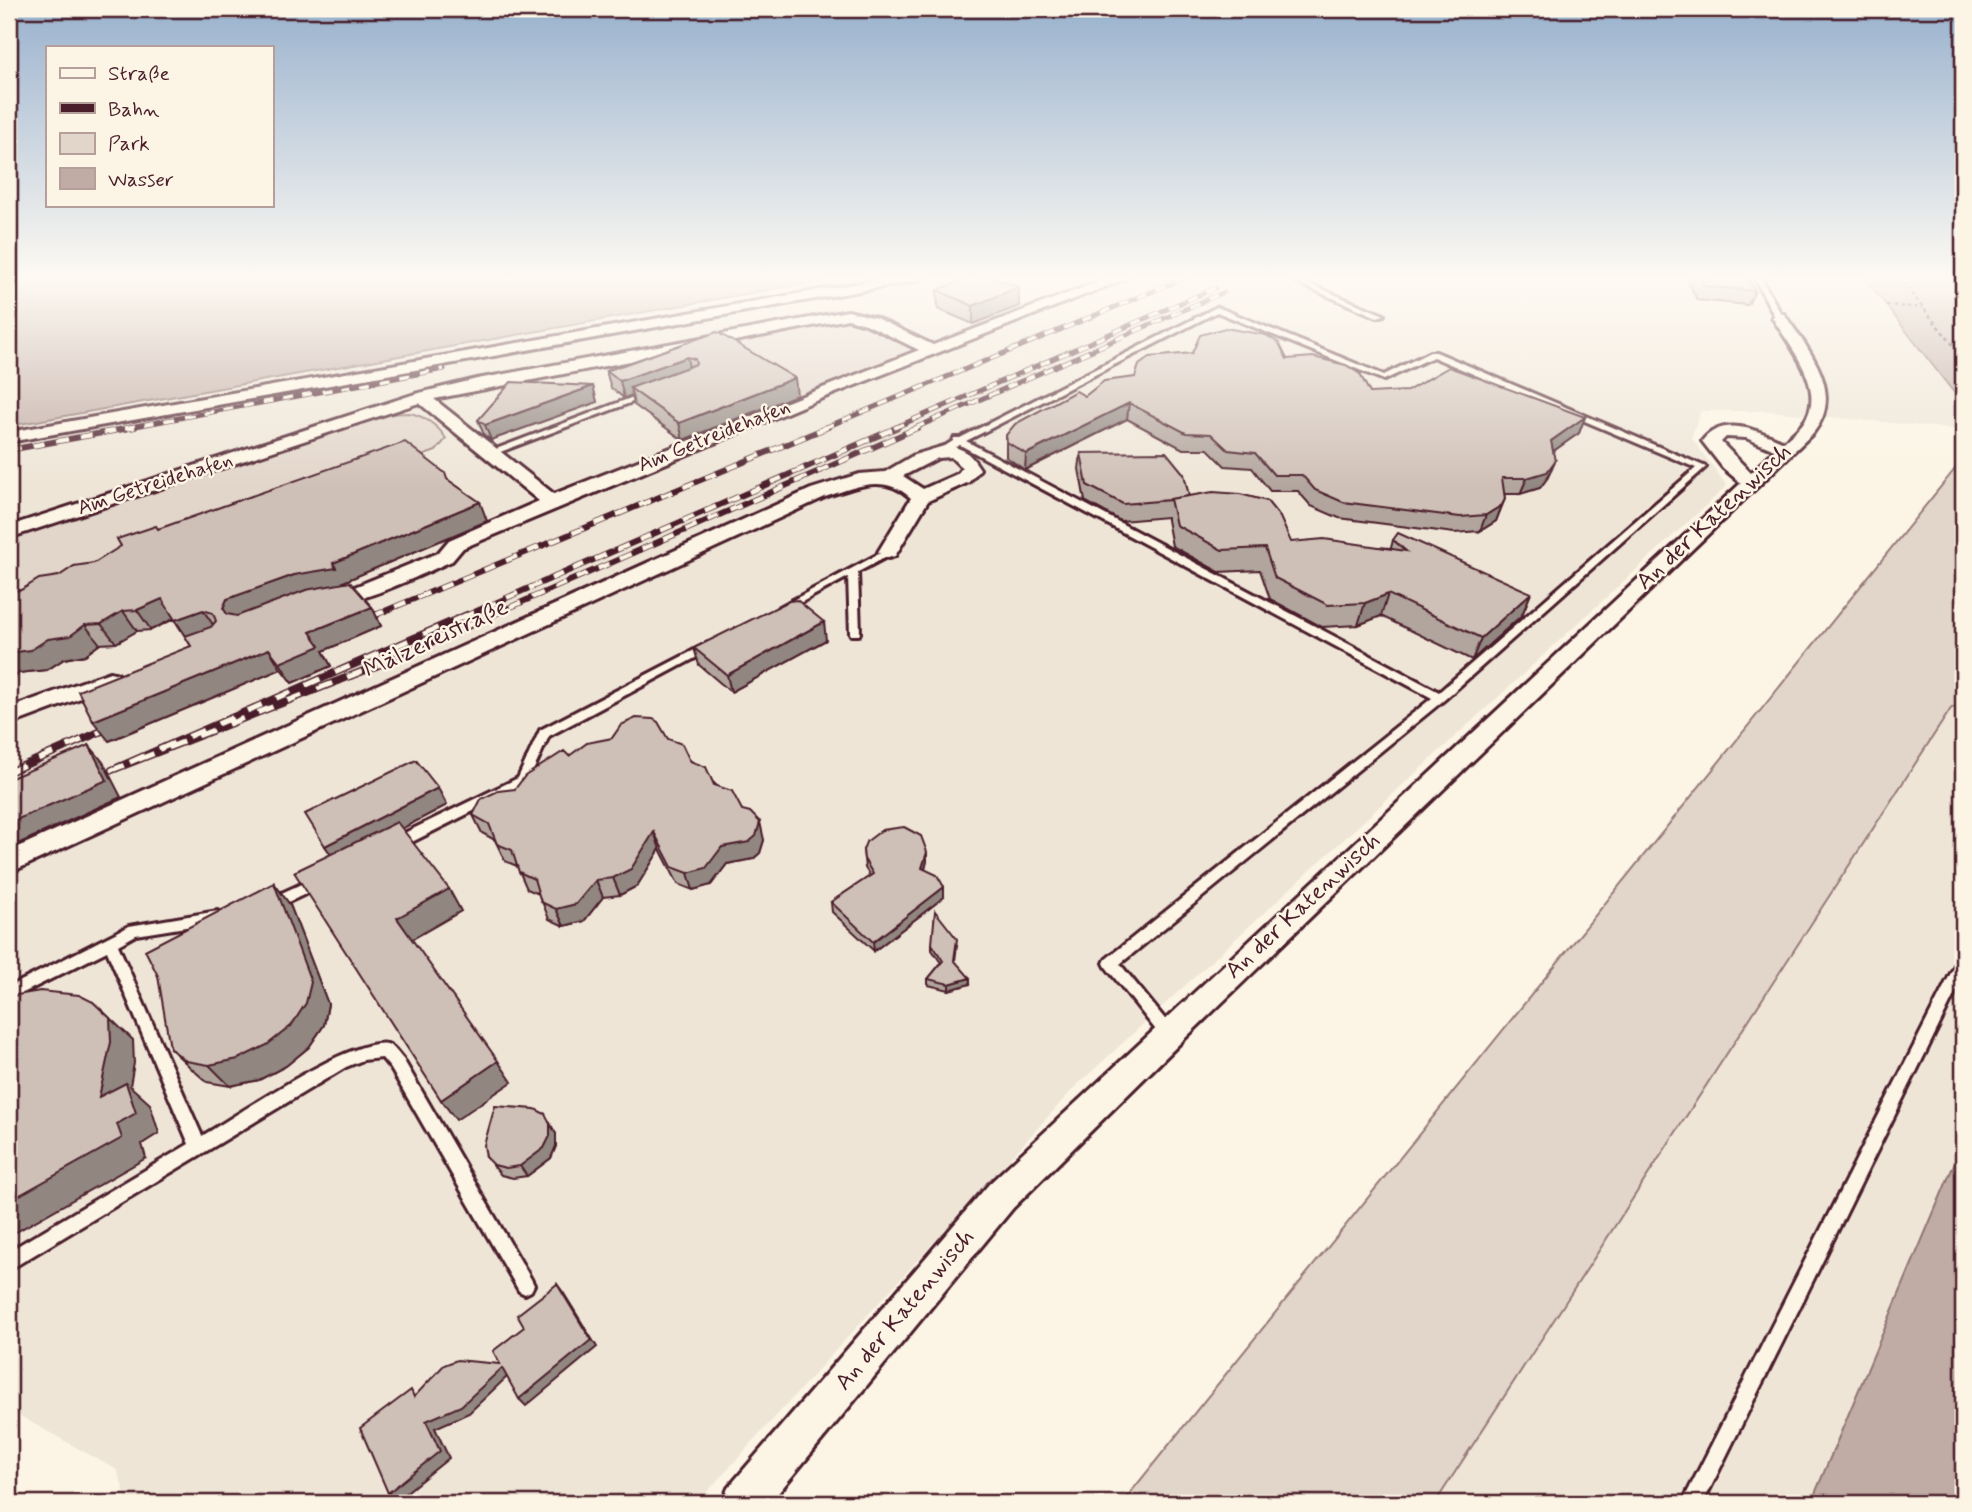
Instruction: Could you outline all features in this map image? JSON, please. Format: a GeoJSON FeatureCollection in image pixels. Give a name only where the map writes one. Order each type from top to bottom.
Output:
{"type":"FeatureCollection","features":[{"type":"Feature","properties":{"kind":"street"},"geometry":{"type":"LineString","coordinates":[[9,437],[516,348]]}},
{"type":"Feature","properties":{"kind":"street","name":"Am Getreidehafen"},"geometry":{"type":"LineString","coordinates":[[9,532],[421,397],[491,381],[672,348]]}},
{"type":"Feature","properties":{"kind":"street","name":"Am Getreidehafen"},"geometry":{"type":"LineString","coordinates":[[926,348],[933,351]]}},
{"type":"Feature","properties":{"kind":"street"},"geometry":{"type":"LineString","coordinates":[[933,351],[942,348]]}},
{"type":"Feature","properties":{"kind":"street","name":"An der Katenwisch"},"geometry":{"type":"LineString","coordinates":[[743,1503],[1001,1196],[1168,1034],[1787,449],[1815,417],[1820,397],[1813,374],[1797,348]]}},
{"type":"Feature","properties":{"kind":"street","name":"Am Getreidehafen"},"geometry":{"type":"LineString","coordinates":[[312,601],[351,596],[445,557],[456,544],[552,502],[933,351]]}},
{"type":"Feature","properties":{"kind":"street"},"geometry":{"type":"LineString","coordinates":[[421,397],[552,502]]}},
{"type":"Feature","properties":{"kind":"street"},"geometry":{"type":"LineString","coordinates":[[1751,482],[1729,464],[1711,441],[1722,432],[1749,433],[1787,449]]}},
{"type":"Feature","properties":{"kind":"street"},"geometry":{"type":"LineString","coordinates":[[888,552],[921,497],[963,478],[971,469],[968,460],[956,453],[941,451]]}},
{"type":"Feature","properties":{"kind":"street","name":"Mälzereistraße"},"geometry":{"type":"LineString","coordinates":[[9,863],[818,494],[870,476],[889,477],[926,454],[941,451]]}},
{"type":"Feature","properties":{"kind":"street"},"geometry":{"type":"LineString","coordinates":[[889,477],[908,483],[921,497]]}},
{"type":"Feature","properties":{"kind":"street"},"geometry":{"type":"LineString","coordinates":[[9,718],[130,671]]}},
{"type":"Feature","properties":{"kind":"lane"},"geometry":{"type":"LineString","coordinates":[[941,451],[957,440],[1140,348]]}},
{"type":"Feature","properties":{"kind":"lane"},"geometry":{"type":"LineString","coordinates":[[1168,1034],[1111,963],[1440,697],[1702,467],[1433,354],[1384,378],[1310,348]]}},
{"type":"Feature","properties":{"kind":"lane"},"geometry":{"type":"LineString","coordinates":[[492,452],[656,392]]}},
{"type":"Feature","properties":{"kind":"lane"},"geometry":{"type":"LineString","coordinates":[[957,440],[1440,697]]}},
{"type":"Feature","properties":{"kind":"lane"},"geometry":{"type":"LineString","coordinates":[[767,616],[888,552]]}},
{"type":"Feature","properties":{"kind":"lane"},"geometry":{"type":"LineString","coordinates":[[853,571],[855,633]]}},
{"type":"Feature","properties":{"kind":"lane"},"geometry":{"type":"LineString","coordinates":[[377,852],[523,782],[544,733],[717,642]]}},
{"type":"Feature","properties":{"kind":"lane"},"geometry":{"type":"LineString","coordinates":[[254,912],[328,876]]}},
{"type":"Feature","properties":{"kind":"lane"},"geometry":{"type":"LineString","coordinates":[[9,994],[134,930],[228,916]]}},
{"type":"Feature","properties":{"kind":"lane"},"geometry":{"type":"LineString","coordinates":[[110,942],[199,1147]]}},
{"type":"Feature","properties":{"kind":"lane"},"geometry":{"type":"LineString","coordinates":[[1692,1503],[1963,964]]}},
{"type":"Feature","properties":{"kind":"lane"},"geometry":{"type":"LineString","coordinates":[[9,1261],[340,1062],[362,1053],[386,1051],[397,1064],[525,1285]]}},
{"type":"Feature","properties":{"kind":"shaded area"},"geometry":{"type":"Polygon","coordinates":[[[447,348],[1919,348],[1963,404],[1963,430],[1768,411],[1701,411],[1691,437],[1727,486],[1075,1087],[697,1503],[128,1503],[117,1470],[9,1410],[9,426],[447,348]]]}},
{"type":"Feature","properties":{"kind":"shaded area"},"geometry":{"type":"Polygon","coordinates":[[[1953,706],[1963,711],[1963,1143],[1811,1503],[1435,1503],[1953,706]]]}},
{"type":"Feature","properties":{"kind":"green space"},"geometry":{"type":"Polygon","coordinates":[[[723,348],[925,348],[933,351],[804,400],[723,348]]]}},
{"type":"Feature","properties":{"kind":"green space"},"geometry":{"type":"Polygon","coordinates":[[[410,413],[431,422],[443,434],[446,439],[436,451],[9,605],[9,537],[384,414],[410,413]]]}},
{"type":"Feature","properties":{"kind":"green space"},"geometry":{"type":"Polygon","coordinates":[[[1963,459],[1963,711],[1952,707],[1435,1503],[1122,1503],[1963,459]]]}},
{"type":"Feature","properties":{"kind":"water"},"geometry":{"type":"Polygon","coordinates":[[[9,348],[447,348],[9,426],[9,348]]]}},
{"type":"Feature","properties":{"kind":"water"},"geometry":{"type":"Polygon","coordinates":[[[1919,348],[1963,348],[1963,404],[1919,348]]]}},
{"type":"Feature","properties":{"kind":"water"},"geometry":{"type":"Polygon","coordinates":[[[1963,1143],[1963,1503],[1811,1503],[1963,1143]]]}},
{"type":"Feature","properties":{"kind":"building"},"geometry":{"type":"Polygon","coordinates":[[[673,348],[743,348],[795,378],[679,423],[630,388],[696,364],[695,359],[687,357],[620,381],[606,371],[673,348]]]}},
{"type":"Feature","properties":{"kind":"building"},"geometry":{"type":"Polygon","coordinates":[[[1194,348],[1281,348],[1287,359],[1313,357],[1346,365],[1360,374],[1370,393],[1407,391],[1449,367],[1585,417],[1551,441],[1555,461],[1547,472],[1527,478],[1502,478],[1505,499],[1502,505],[1486,515],[1460,517],[1343,502],[1315,490],[1302,475],[1274,475],[1255,453],[1228,450],[1211,434],[1186,433],[1129,403],[1026,454],[1007,442],[1006,435],[1015,424],[1076,391],[1085,396],[1104,381],[1135,377],[1139,365],[1150,357],[1192,353],[1194,348]]]}},
{"type":"Feature","properties":{"kind":"building"},"geometry":{"type":"Polygon","coordinates":[[[511,382],[593,386],[485,425],[478,420],[511,382]]]}},
{"type":"Feature","properties":{"kind":"building"},"geometry":{"type":"Polygon","coordinates":[[[405,442],[445,473],[447,479],[480,502],[333,563],[336,568],[294,575],[227,599],[223,608],[227,614],[237,616],[306,590],[350,582],[372,607],[310,632],[320,646],[280,663],[269,649],[93,721],[78,691],[191,646],[185,636],[211,627],[216,621],[213,613],[203,610],[175,620],[162,599],[137,610],[123,611],[101,624],[85,625],[70,636],[48,639],[31,650],[9,653],[9,591],[21,590],[39,579],[59,576],[74,566],[94,563],[121,546],[117,539],[156,526],[158,529],[405,442]]]}},
{"type":"Feature","properties":{"kind":"building"},"geometry":{"type":"Polygon","coordinates":[[[1166,452],[1184,474],[1189,496],[1123,504],[1087,485],[1081,453],[1166,452]]]}},
{"type":"Feature","properties":{"kind":"building"},"geometry":{"type":"Polygon","coordinates":[[[1213,492],[1240,494],[1267,501],[1280,517],[1291,542],[1324,539],[1406,551],[1393,540],[1398,533],[1531,593],[1481,638],[1388,594],[1365,603],[1328,605],[1275,578],[1265,548],[1222,550],[1176,525],[1170,499],[1213,492]]]}},
{"type":"Feature","properties":{"kind":"building"},"geometry":{"type":"Polygon","coordinates":[[[797,600],[824,622],[727,675],[694,648],[789,601],[797,600]]]}},
{"type":"Feature","properties":{"kind":"building"},"geometry":{"type":"Polygon","coordinates":[[[636,718],[658,722],[668,739],[682,744],[690,761],[706,767],[714,785],[732,791],[742,810],[750,812],[760,822],[756,836],[749,842],[722,847],[706,868],[688,873],[672,867],[654,832],[631,869],[613,878],[596,880],[576,904],[556,909],[541,902],[534,879],[519,872],[512,850],[497,844],[489,824],[473,815],[481,799],[498,791],[515,789],[525,776],[564,751],[569,756],[587,743],[612,738],[621,725],[636,718]]]}},
{"type":"Feature","properties":{"kind":"building"},"geometry":{"type":"Polygon","coordinates":[[[89,745],[107,780],[9,823],[9,779],[89,745]]]}},
{"type":"Feature","properties":{"kind":"building"},"geometry":{"type":"Polygon","coordinates":[[[416,760],[438,788],[325,846],[305,814],[416,760]]]}},
{"type":"Feature","properties":{"kind":"building"},"geometry":{"type":"Polygon","coordinates":[[[397,822],[449,889],[397,918],[498,1061],[441,1100],[294,872],[397,822]]]}},
{"type":"Feature","properties":{"kind":"building"},"geometry":{"type":"Polygon","coordinates":[[[904,827],[921,836],[927,852],[922,868],[937,875],[944,887],[873,942],[831,902],[873,874],[864,859],[866,842],[882,830],[904,827]]]}},
{"type":"Feature","properties":{"kind":"building"},"geometry":{"type":"Polygon","coordinates":[[[274,883],[311,982],[306,1003],[291,1026],[267,1045],[238,1059],[209,1065],[186,1061],[170,1048],[158,976],[145,950],[274,883]]]}},
{"type":"Feature","properties":{"kind":"building"},"geometry":{"type":"Polygon","coordinates":[[[935,911],[957,939],[954,960],[970,978],[949,984],[928,979],[943,961],[932,944],[935,911]]]}},
{"type":"Feature","properties":{"kind":"building"},"geometry":{"type":"Polygon","coordinates":[[[40,991],[79,995],[93,1002],[110,1018],[111,1042],[99,1097],[126,1083],[136,1113],[117,1124],[122,1138],[9,1201],[9,998],[40,991]]]}},
{"type":"Feature","properties":{"kind":"building"},"geometry":{"type":"Polygon","coordinates":[[[495,1106],[535,1109],[545,1114],[550,1124],[550,1136],[544,1148],[520,1166],[506,1168],[494,1165],[486,1157],[484,1145],[495,1106]]]}},
{"type":"Feature","properties":{"kind":"building"},"geometry":{"type":"Polygon","coordinates":[[[557,1284],[591,1340],[519,1399],[502,1368],[461,1406],[426,1421],[440,1451],[388,1493],[360,1428],[411,1390],[414,1397],[444,1365],[457,1360],[500,1364],[493,1351],[524,1327],[517,1315],[557,1284]]]}},
{"type":"Feature","properties":{"kind":"railway"},"geometry":{"type":"LineString","coordinates":[[824,428],[1017,348]]}},
{"type":"Feature","properties":{"kind":"railway"},"geometry":{"type":"LineString","coordinates":[[894,428],[1078,348]]}},
{"type":"Feature","properties":{"kind":"railway"},"geometry":{"type":"LineString","coordinates":[[915,428],[1098,348]]}},
{"type":"Feature","properties":{"kind":"railway"},"geometry":{"type":"LineString","coordinates":[[125,428],[444,369]]}},
{"type":"Feature","properties":{"kind":"railway"},"geometry":{"type":"LineString","coordinates":[[9,450],[135,427]]}},
{"type":"Feature","properties":{"kind":"railway"},"geometry":{"type":"LineString","coordinates":[[376,615],[373,616],[828,427]]}},
{"type":"Feature","properties":{"kind":"railway"},"geometry":{"type":"LineString","coordinates":[[463,617],[898,427]]}},
{"type":"Feature","properties":{"kind":"railway"},"geometry":{"type":"LineString","coordinates":[[488,617],[919,427]]}},
{"type":"Feature","properties":{"kind":"railway"},"geometry":{"type":"LineString","coordinates":[[467,615],[112,770],[381,664],[492,615]]}},
{"type":"Feature","properties":{"kind":"railway"},"geometry":{"type":"LineString","coordinates":[[9,772],[104,730]]}}]}
